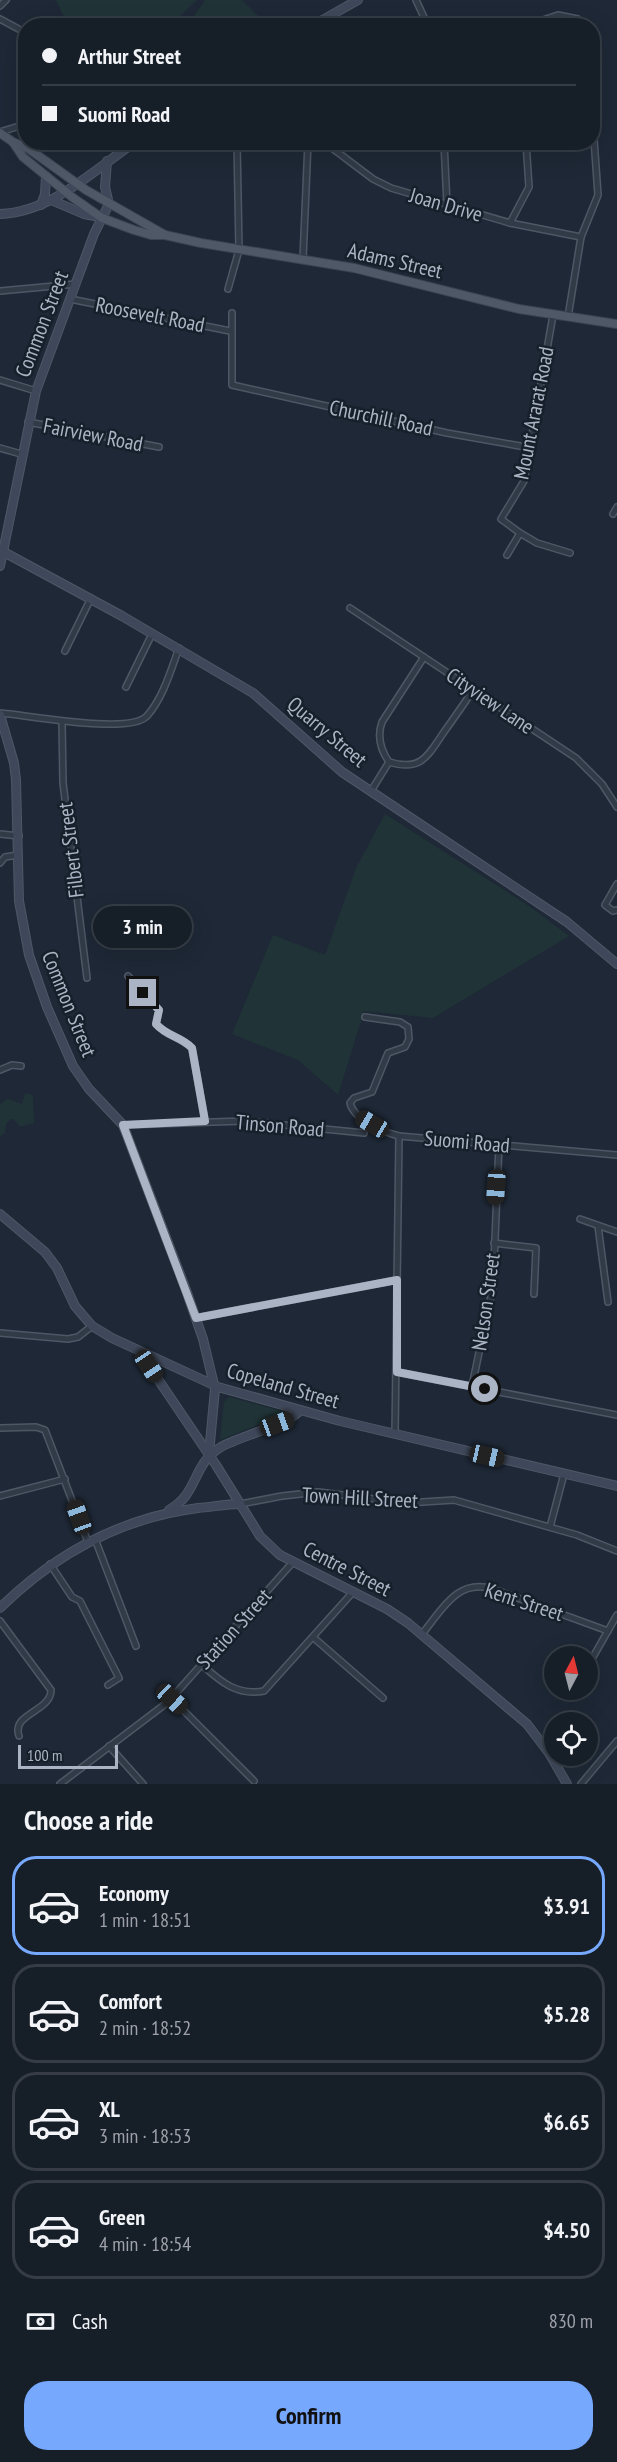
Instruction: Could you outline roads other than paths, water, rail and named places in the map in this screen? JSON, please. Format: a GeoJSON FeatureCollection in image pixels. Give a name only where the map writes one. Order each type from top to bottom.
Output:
{"type":"FeatureCollection","features":[{"type":"Feature","properties":{"kind":"main road"},"geometry":{"type":"LineString","coordinates":[[326,18],[358,0]]}},
{"type":"Feature","properties":{"kind":"main road","name":"Adams Street"},"geometry":{"type":"LineString","coordinates":[[0,133],[18,144]]}},
{"type":"Feature","properties":{"kind":"main road","name":"Adams Street"},"geometry":{"type":"LineString","coordinates":[[12,142],[23,157],[65,192],[102,218],[151,235],[165,235],[239,250],[354,268],[510,307],[617,324]]}},
{"type":"Feature","properties":{"kind":"main road","name":"Adams Street"},"geometry":{"type":"LineString","coordinates":[[30,150],[109,204],[165,235]]}},
{"type":"Feature","properties":{"kind":"main road"},"geometry":{"type":"LineString","coordinates":[[0,214],[24,211],[42,205],[65,192],[123,150]]}},
{"type":"Feature","properties":{"kind":"main road"},"geometry":{"type":"LineString","coordinates":[[107,161],[105,187],[109,204]]}},
{"type":"Feature","properties":{"kind":"main road"},"geometry":{"type":"LineString","coordinates":[[42,205],[46,176]]}},
{"type":"Feature","properties":{"kind":"main road"},"geometry":{"type":"LineString","coordinates":[[51,200],[84,214],[102,218]]}},
{"type":"Feature","properties":{"kind":"main road","name":"Common Street"},"geometry":{"type":"LineString","coordinates":[[0,566],[21,454],[36,391],[109,204]]}},
{"type":"Feature","properties":{"kind":"main road","name":"Quarry Street"},"geometry":{"type":"LineString","coordinates":[[2,551],[91,598],[253,693],[342,772],[567,922],[617,964]]}},
{"type":"Feature","properties":{"kind":"main road","name":"Common Street"},"geometry":{"type":"LineString","coordinates":[[0,714],[14,763],[19,836],[20,901],[29,956],[47,1007],[73,1066],[89,1089],[123,1125],[196,1318],[214,1384],[215,1397],[209,1454]]}},
{"type":"Feature","properties":{"kind":"main road","name":"Copeland Street"},"geometry":{"type":"LineString","coordinates":[[0,1214],[45,1252],[57,1268],[75,1306],[92,1326],[148,1355],[214,1384],[300,1410],[617,1486]]}},
{"type":"Feature","properties":{"kind":"main road","name":"Centre Street"},"geometry":{"type":"LineString","coordinates":[[148,1355],[149,1366],[209,1454],[265,1543],[293,1562],[398,1615],[422,1634],[527,1724],[549,1753],[567,1784]]}},
{"type":"Feature","properties":{"kind":"main road"},"geometry":{"type":"LineString","coordinates":[[0,1608],[50,1564],[91,1540],[178,1505],[187,1495],[209,1454],[240,1438],[293,1418],[300,1410]]}},
{"type":"Feature","properties":{"kind":"main road"},"geometry":{"type":"LineString","coordinates":[[162,1513],[240,1504]]}},
{"type":"Feature","properties":{"kind":"street"},"geometry":{"type":"LineString","coordinates":[[0,6],[6,0]]}},
{"type":"Feature","properties":{"kind":"street"},"geometry":{"type":"LineString","coordinates":[[416,0],[424,18]]}},
{"type":"Feature","properties":{"kind":"street"},"geometry":{"type":"LineString","coordinates":[[549,18],[558,15],[573,18]]}},
{"type":"Feature","properties":{"kind":"street"},"geometry":{"type":"LineString","coordinates":[[0,19],[18,29]]}},
{"type":"Feature","properties":{"kind":"street"},"geometry":{"type":"LineString","coordinates":[[0,133],[18,127]]}},
{"type":"Feature","properties":{"kind":"street"},"geometry":{"type":"LineString","coordinates":[[228,289],[239,250],[237,150]]}},
{"type":"Feature","properties":{"kind":"street"},"geometry":{"type":"LineString","coordinates":[[303,259],[308,150]]}},
{"type":"Feature","properties":{"kind":"street","name":"Joan Drive"},"geometry":{"type":"LineString","coordinates":[[335,150],[374,179],[391,188],[510,223],[581,237]]}},
{"type":"Feature","properties":{"kind":"street"},"geometry":{"type":"LineString","coordinates":[[444,150],[447,205]]}},
{"type":"Feature","properties":{"kind":"street"},"geometry":{"type":"LineString","coordinates":[[510,223],[529,187],[527,150]]}},
{"type":"Feature","properties":{"kind":"street"},"geometry":{"type":"LineString","coordinates":[[568,317],[581,237],[598,195],[595,150]]}},
{"type":"Feature","properties":{"kind":"street"},"geometry":{"type":"LineString","coordinates":[[0,291],[76,284]]}},
{"type":"Feature","properties":{"kind":"street","name":"Roosevelt Road"},"geometry":{"type":"LineString","coordinates":[[70,299],[230,331]]}},
{"type":"Feature","properties":{"kind":"street"},"geometry":{"type":"LineString","coordinates":[[230,331],[232,313]]}},
{"type":"Feature","properties":{"kind":"street","name":"Mount Ararat Road"},"geometry":{"type":"LineString","coordinates":[[520,533],[501,519],[524,481],[553,315]]}},
{"type":"Feature","properties":{"kind":"street","name":"Churchill Road"},"geometry":{"type":"LineString","coordinates":[[230,331],[232,385],[447,433],[531,448]]}},
{"type":"Feature","properties":{"kind":"street"},"geometry":{"type":"LineString","coordinates":[[0,380],[36,391]]}},
{"type":"Feature","properties":{"kind":"street","name":"Fairview Road"},"geometry":{"type":"LineString","coordinates":[[28,422],[159,447]]}},
{"type":"Feature","properties":{"kind":"street"},"geometry":{"type":"LineString","coordinates":[[0,448],[21,454]]}},
{"type":"Feature","properties":{"kind":"street"},"geometry":{"type":"LineString","coordinates":[[613,514],[617,507]]}},
{"type":"Feature","properties":{"kind":"street"},"geometry":{"type":"LineString","coordinates":[[507,555],[520,533],[537,543],[570,553]]}},
{"type":"Feature","properties":{"kind":"street"},"geometry":{"type":"LineString","coordinates":[[65,651],[91,598]]}},
{"type":"Feature","properties":{"kind":"street","name":"Cityview Lane"},"geometry":{"type":"LineString","coordinates":[[350,608],[576,758],[602,784],[617,807]]}},
{"type":"Feature","properties":{"kind":"street"},"geometry":{"type":"LineString","coordinates":[[126,687],[152,634]]}},
{"type":"Feature","properties":{"kind":"street"},"geometry":{"type":"LineString","coordinates":[[0,714],[28,715],[62,722],[123,724],[137,722],[146,717],[154,705],[179,648]]}},
{"type":"Feature","properties":{"kind":"street"},"geometry":{"type":"LineString","coordinates":[[424,657],[379,730],[381,747],[389,762],[415,764],[428,757],[473,690]]}},
{"type":"Feature","properties":{"kind":"street","name":"Filbert Street"},"geometry":{"type":"LineString","coordinates":[[62,722],[63,783],[87,978]]}},
{"type":"Feature","properties":{"kind":"street"},"geometry":{"type":"LineString","coordinates":[[371,791],[389,762]]}},
{"type":"Feature","properties":{"kind":"street"},"geometry":{"type":"LineString","coordinates":[[0,834],[19,836]]}},
{"type":"Feature","properties":{"kind":"street"},"geometry":{"type":"LineString","coordinates":[[0,863],[5,857],[18,855]]}},
{"type":"Feature","properties":{"kind":"street"},"geometry":{"type":"LineString","coordinates":[[617,884],[605,905],[613,911],[617,910]]}},
{"type":"Feature","properties":{"kind":"street"},"geometry":{"type":"LineString","coordinates":[[128,976],[159,1010],[156,1024],[165,1034],[186,1042],[192,1048],[205,1121]]}},
{"type":"Feature","properties":{"kind":"street","name":"Suomi Road"},"geometry":{"type":"LineString","coordinates":[[365,1017],[400,1022],[408,1027],[409,1039],[405,1047],[388,1053],[377,1085],[368,1094],[354,1098],[350,1103],[352,1110],[388,1133],[399,1136],[617,1155]]}},
{"type":"Feature","properties":{"kind":"street"},"geometry":{"type":"LineString","coordinates":[[0,1070],[12,1065],[21,1066]]}},
{"type":"Feature","properties":{"kind":"street","name":"Tinson Road"},"geometry":{"type":"LineString","coordinates":[[123,1125],[244,1121],[364,1133]]}},
{"type":"Feature","properties":{"kind":"street"},"geometry":{"type":"LineString","coordinates":[[395,1434],[399,1136]]}},
{"type":"Feature","properties":{"kind":"street","name":"Nelson Street"},"geometry":{"type":"LineString","coordinates":[[472,1386],[493,1286],[499,1145]]}},
{"type":"Feature","properties":{"kind":"street"},"geometry":{"type":"LineString","coordinates":[[580,1219],[617,1232]]}},
{"type":"Feature","properties":{"kind":"street"},"geometry":{"type":"LineString","coordinates":[[598,1226],[608,1302]]}},
{"type":"Feature","properties":{"kind":"street"},"geometry":{"type":"LineString","coordinates":[[494,1243],[536,1248],[534,1294]]}},
{"type":"Feature","properties":{"kind":"street"},"geometry":{"type":"LineString","coordinates":[[196,1318],[397,1280]]}},
{"type":"Feature","properties":{"kind":"street"},"geometry":{"type":"LineString","coordinates":[[0,1333],[68,1339],[78,1337],[92,1326]]}},
{"type":"Feature","properties":{"kind":"street"},"geometry":{"type":"LineString","coordinates":[[397,1372],[617,1415]]}},
{"type":"Feature","properties":{"kind":"street"},"geometry":{"type":"LineString","coordinates":[[0,1428],[36,1427],[45,1431],[136,1646]]}},
{"type":"Feature","properties":{"kind":"street"},"geometry":{"type":"LineString","coordinates":[[550,1527],[564,1474]]}},
{"type":"Feature","properties":{"kind":"street"},"geometry":{"type":"LineString","coordinates":[[0,1496],[65,1479]]}},
{"type":"Feature","properties":{"kind":"street","name":"Town Hill Street"},"geometry":{"type":"LineString","coordinates":[[240,1504],[318,1492],[407,1503],[449,1499],[550,1527],[617,1551]]}},
{"type":"Feature","properties":{"kind":"street","name":"Station Street"},"geometry":{"type":"LineString","coordinates":[[60,1784],[172,1699],[293,1562]]}},
{"type":"Feature","properties":{"kind":"street"},"geometry":{"type":"LineString","coordinates":[[50,1564],[72,1598],[80,1601],[119,1678],[108,1685]]}},
{"type":"Feature","properties":{"kind":"street","name":"Kent Street"},"geometry":{"type":"LineString","coordinates":[[422,1634],[456,1594],[468,1587],[477,1586],[493,1589],[608,1630]]}},
{"type":"Feature","properties":{"kind":"street"},"geometry":{"type":"LineString","coordinates":[[201,1665],[231,1689],[264,1692],[353,1592]]}},
{"type":"Feature","properties":{"kind":"street"},"geometry":{"type":"LineString","coordinates":[[598,1648],[617,1615]]}},
{"type":"Feature","properties":{"kind":"street"},"geometry":{"type":"LineString","coordinates":[[0,1621],[51,1690],[48,1701],[20,1723],[17,1731],[19,1736]]}},
{"type":"Feature","properties":{"kind":"street"},"geometry":{"type":"LineString","coordinates":[[314,1638],[383,1698]]}},
{"type":"Feature","properties":{"kind":"street"},"geometry":{"type":"LineString","coordinates":[[172,1699],[254,1781]]}},
{"type":"Feature","properties":{"kind":"street"},"geometry":{"type":"LineString","coordinates":[[581,1784],[617,1741]]}},
{"type":"Feature","properties":{"kind":"street"},"geometry":{"type":"LineString","coordinates":[[109,1746],[142,1784]]}}]}
